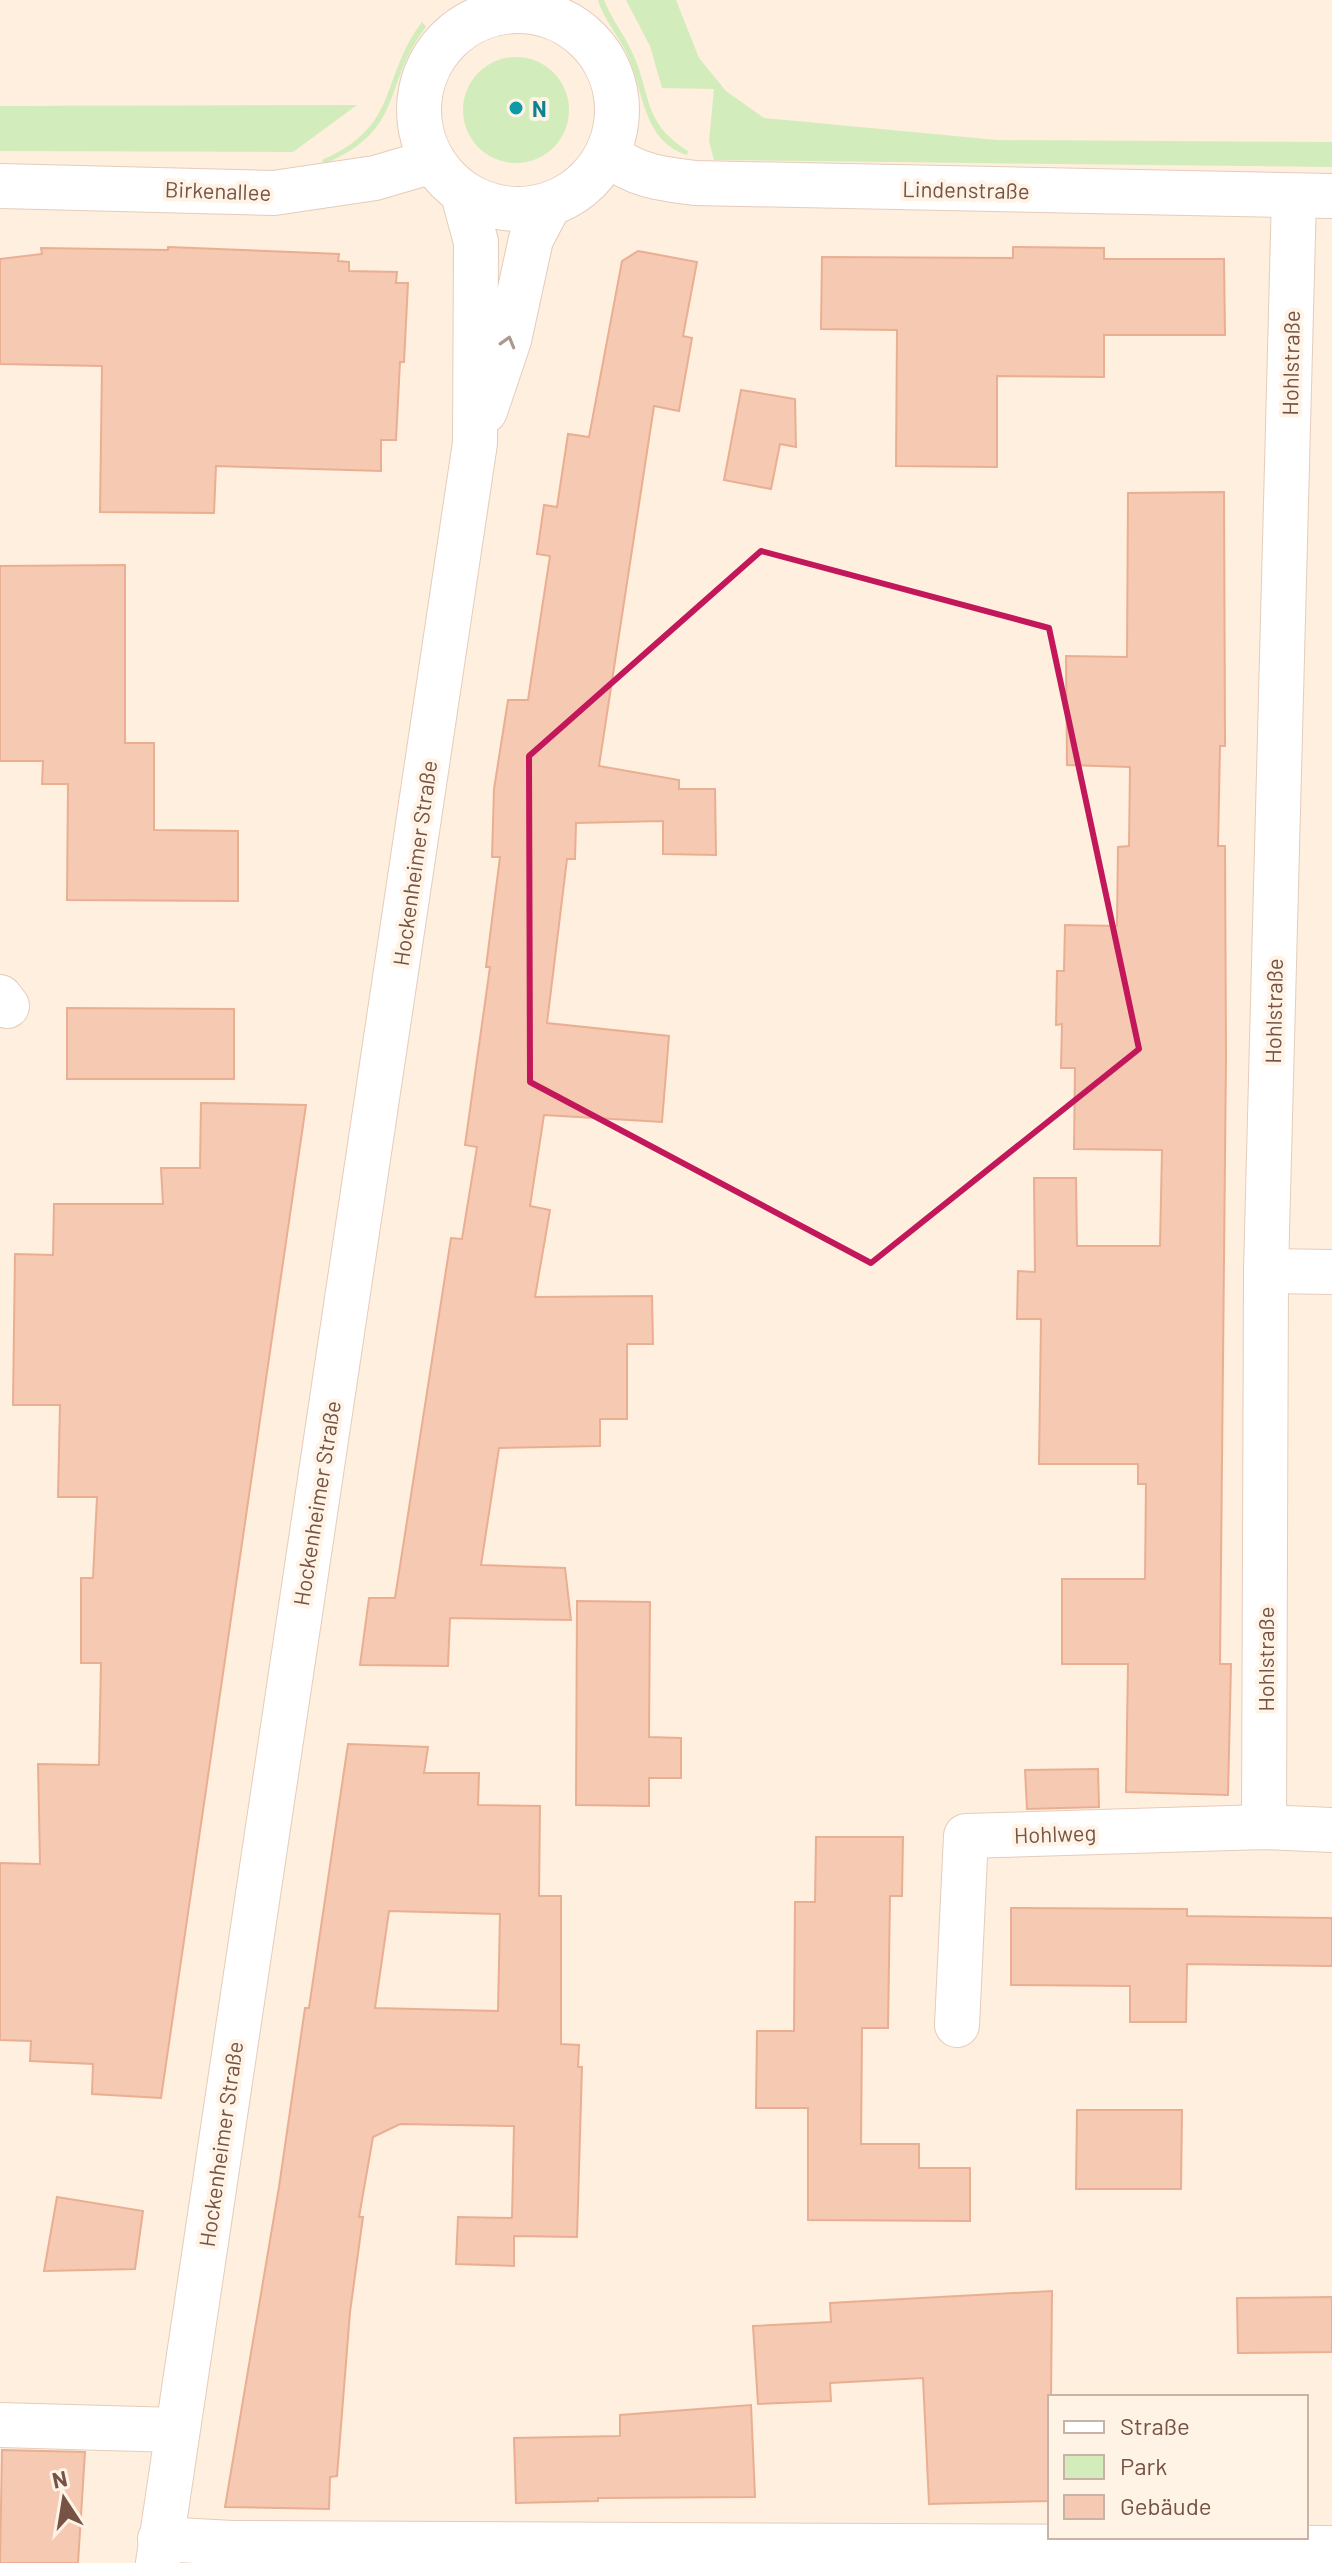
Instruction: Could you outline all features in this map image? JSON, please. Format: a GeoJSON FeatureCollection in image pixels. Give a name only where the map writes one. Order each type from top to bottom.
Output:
{"type":"FeatureCollection","features":[{"type":"Feature","properties":{"kind":"street","name":"Hockenheimer Straße"},"geometry":{"type":"LineString","coordinates":[[503,6],[558,18],[578,17],[604,59],[616,89],[617,122],[608,154],[584,185],[549,205],[520,210],[490,207],[463,194],[433,161],[420,131],[419,99],[427,68],[445,41],[471,22],[503,6]]}},
{"type":"Feature","properties":{"kind":"street","name":"Lindenstraße"},"geometry":{"type":"LineString","coordinates":[[608,154],[624,166],[648,177],[695,183],[1313,196]]}},
{"type":"Feature","properties":{"kind":"street","name":"Birkenallee"},"geometry":{"type":"LineString","coordinates":[[0,186],[274,193],[375,178],[433,161]]}},
{"type":"Feature","properties":{"kind":"street","name":"Hockenheimer Straße"},"geometry":{"type":"LineString","coordinates":[[159,2551],[475,443],[476,242],[463,194]]}},
{"type":"Feature","properties":{"kind":"street","name":"Hohlstraße"},"geometry":{"type":"LineString","coordinates":[[1264,1827],[1266,1271],[1313,196]]}},
{"type":"Feature","properties":{"kind":"street","name":"Hockenheimer Straße"},"geometry":{"type":"LineString","coordinates":[[475,443],[509,340],[531,239],[549,205]]}},
{"type":"Feature","properties":{"kind":"street"},"geometry":{"type":"LineString","coordinates":[[1266,1271],[1332,1272]]}},
{"type":"Feature","properties":{"kind":"street","name":"Hohlweg"},"geometry":{"type":"LineString","coordinates":[[957,2025],[966,1836],[1264,1827],[1332,1830]]}},
{"type":"Feature","properties":{"kind":"street"},"geometry":{"type":"LineString","coordinates":[[0,2425],[176,2430]]}},
{"type":"Feature","properties":{"kind":"street"},"geometry":{"type":"LineString","coordinates":[[159,2551],[247,2543],[970,2556],[1332,2548]]}},
{"type":"Feature","properties":{"kind":"highlighted area"},"geometry":{"type":"Polygon","coordinates":[[[761,551],[1049,628],[1139,1049],[871,1263],[530,1082],[529,756],[761,551]]]}},
{"type":"Feature","properties":{"kind":"green space"},"geometry":{"type":"Polygon","coordinates":[[[598,0],[604,0],[631,50],[655,117],[662,129],[688,151],[687,155],[672,148],[652,124],[625,50],[598,0]]]}},
{"type":"Feature","properties":{"kind":"green space"},"geometry":{"type":"Polygon","coordinates":[[[626,0],[676,0],[699,58],[726,91],[764,118],[997,140],[1332,142],[1332,167],[714,160],[709,141],[714,89],[662,88],[650,46],[626,0]]]}},
{"type":"Feature","properties":{"kind":"green space"},"geometry":{"type":"Polygon","coordinates":[[[422,22],[426,27],[412,48],[381,121],[369,136],[324,164],[322,160],[347,147],[365,132],[377,116],[399,63],[422,22]]]}},
{"type":"Feature","properties":{"kind":"green space"},"geometry":{"type":"Polygon","coordinates":[[[516,57],[536,61],[554,72],[565,90],[569,110],[565,130],[554,148],[536,159],[516,163],[496,159],[478,148],[467,130],[463,110],[467,90],[478,72],[496,61],[516,57]]]}},
{"type":"Feature","properties":{"kind":"green space"},"geometry":{"type":"Polygon","coordinates":[[[357,105],[293,152],[0,151],[0,106],[357,105]]]}},
{"type":"Feature","properties":{"kind":"building"},"geometry":{"type":"Polygon","coordinates":[[[168,247],[339,254],[338,261],[349,262],[349,271],[397,272],[396,283],[408,283],[396,440],[381,440],[381,471],[216,466],[214,513],[100,512],[102,366],[0,364],[0,259],[42,254],[41,248],[168,250],[168,247]]]}},
{"type":"Feature","properties":{"kind":"building"},"geometry":{"type":"Polygon","coordinates":[[[1013,247],[1104,248],[1104,259],[1224,259],[1225,335],[1104,335],[1104,377],[997,376],[997,467],[896,466],[897,330],[821,329],[822,257],[1013,258],[1013,247]]]}},
{"type":"Feature","properties":{"kind":"building"},"geometry":{"type":"Polygon","coordinates":[[[638,251],[697,262],[683,336],[692,338],[679,411],[654,406],[599,766],[679,780],[679,789],[715,789],[716,855],[663,854],[663,821],[576,823],[575,859],[567,859],[547,1023],[669,1036],[662,1122],[544,1115],[530,1206],[550,1210],[535,1297],[652,1296],[653,1344],[627,1344],[627,1419],[600,1419],[600,1446],[499,1448],[481,1565],[565,1568],[571,1620],[450,1618],[448,1666],[360,1665],[369,1598],[395,1598],[451,1238],[462,1239],[477,1147],[465,1145],[490,967],[486,967],[500,857],[492,857],[494,789],[508,700],[528,700],[550,556],[537,554],[544,505],[557,507],[568,434],[589,437],[622,261],[638,251]]]}},
{"type":"Feature","properties":{"kind":"building"},"geometry":{"type":"Polygon","coordinates":[[[741,390],[795,399],[796,447],[780,444],[771,489],[724,480],[741,390]]]}},
{"type":"Feature","properties":{"kind":"building"},"geometry":{"type":"Polygon","coordinates":[[[1224,492],[1225,746],[1220,746],[1218,846],[1225,846],[1226,1056],[1220,1664],[1231,1664],[1228,1795],[1126,1792],[1128,1664],[1062,1664],[1062,1579],[1145,1579],[1146,1484],[1138,1484],[1138,1464],[1039,1464],[1041,1319],[1017,1319],[1018,1271],[1035,1272],[1034,1178],[1076,1178],[1077,1246],[1160,1246],[1162,1150],[1074,1149],[1075,1068],[1061,1068],[1062,1024],[1056,1025],[1057,971],[1064,971],[1065,925],[1117,926],[1118,847],[1129,846],[1130,767],[1067,765],[1066,656],[1127,657],[1128,493],[1224,492]]]}},
{"type":"Feature","properties":{"kind":"building"},"geometry":{"type":"Polygon","coordinates":[[[125,565],[125,743],[154,743],[154,830],[238,831],[238,901],[67,900],[68,784],[42,784],[43,761],[0,761],[0,566],[125,565]]]}},
{"type":"Feature","properties":{"kind":"building"},"geometry":{"type":"Polygon","coordinates":[[[67,1008],[234,1009],[234,1079],[67,1079],[67,1008]]]}},
{"type":"Feature","properties":{"kind":"building"},"geometry":{"type":"Polygon","coordinates":[[[201,1103],[306,1105],[161,2098],[92,2094],[93,2064],[30,2061],[31,2041],[0,2040],[0,1863],[40,1864],[38,1764],[99,1765],[101,1663],[81,1663],[81,1578],[93,1578],[97,1497],[58,1497],[60,1405],[13,1405],[15,1254],[53,1255],[54,1204],[163,1204],[161,1168],[200,1168],[201,1103]]]}},
{"type":"Feature","properties":{"kind":"building"},"geometry":{"type":"Polygon","coordinates":[[[577,1601],[650,1602],[649,1737],[681,1738],[681,1778],[649,1778],[649,1806],[576,1805],[577,1601]]]}},
{"type":"Feature","properties":{"kind":"building"},"geometry":{"type":"Polygon","coordinates":[[[348,1744],[428,1747],[424,1773],[479,1773],[478,1805],[540,1806],[539,1896],[561,1896],[561,2044],[579,2045],[578,2067],[582,2067],[577,2237],[514,2236],[514,2266],[456,2264],[458,2217],[512,2218],[514,2126],[400,2124],[373,2137],[359,2217],[363,2217],[350,2312],[337,2476],[330,2477],[329,2509],[225,2507],[279,2187],[305,2008],[309,2008],[348,1744]],[[389,1911],[375,2008],[498,2011],[500,1914],[389,1911]]]}},
{"type":"Feature","properties":{"kind":"building"},"geometry":{"type":"Polygon","coordinates":[[[1098,1769],[1099,1807],[1027,1809],[1025,1770],[1098,1769]]]}},
{"type":"Feature","properties":{"kind":"building"},"geometry":{"type":"Polygon","coordinates":[[[816,1837],[903,1837],[902,1896],[890,1896],[888,2028],[862,2028],[861,2144],[919,2144],[919,2168],[970,2168],[970,2221],[808,2220],[808,2108],[756,2108],[757,2031],[794,2031],[795,1902],[815,1902],[816,1837]]]}},
{"type":"Feature","properties":{"kind":"building"},"geometry":{"type":"Polygon","coordinates":[[[1011,1908],[1187,1909],[1187,1916],[1332,1918],[1332,1966],[1187,1964],[1186,2022],[1130,2022],[1130,1986],[1011,1985],[1011,1908]]]}},
{"type":"Feature","properties":{"kind":"building"},"geometry":{"type":"Polygon","coordinates":[[[1077,2110],[1182,2110],[1181,2189],[1076,2189],[1077,2110]]]}},
{"type":"Feature","properties":{"kind":"building"},"geometry":{"type":"Polygon","coordinates":[[[57,2197],[143,2211],[135,2269],[44,2271],[57,2197]]]}},
{"type":"Feature","properties":{"kind":"building"},"geometry":{"type":"Polygon","coordinates":[[[1052,2291],[1048,2501],[929,2504],[923,2378],[830,2383],[831,2401],[758,2404],[753,2326],[831,2322],[830,2303],[1052,2291]]]}},
{"type":"Feature","properties":{"kind":"building"},"geometry":{"type":"Polygon","coordinates":[[[1332,2297],[1332,2352],[1238,2353],[1237,2298],[1332,2297]]]}},
{"type":"Feature","properties":{"kind":"building"},"geometry":{"type":"Polygon","coordinates":[[[751,2405],[755,2497],[598,2498],[598,2501],[516,2503],[514,2438],[620,2436],[620,2415],[751,2405]]]}},
{"type":"Feature","properties":{"kind":"building"},"geometry":{"type":"Polygon","coordinates":[[[2,2450],[85,2452],[78,2563],[0,2563],[2,2450]]]}},
{"type":"Feature","properties":{"kind":"place","name":"N"},"geometry":{"type":"Point","coordinates":[516,108]}}]}
